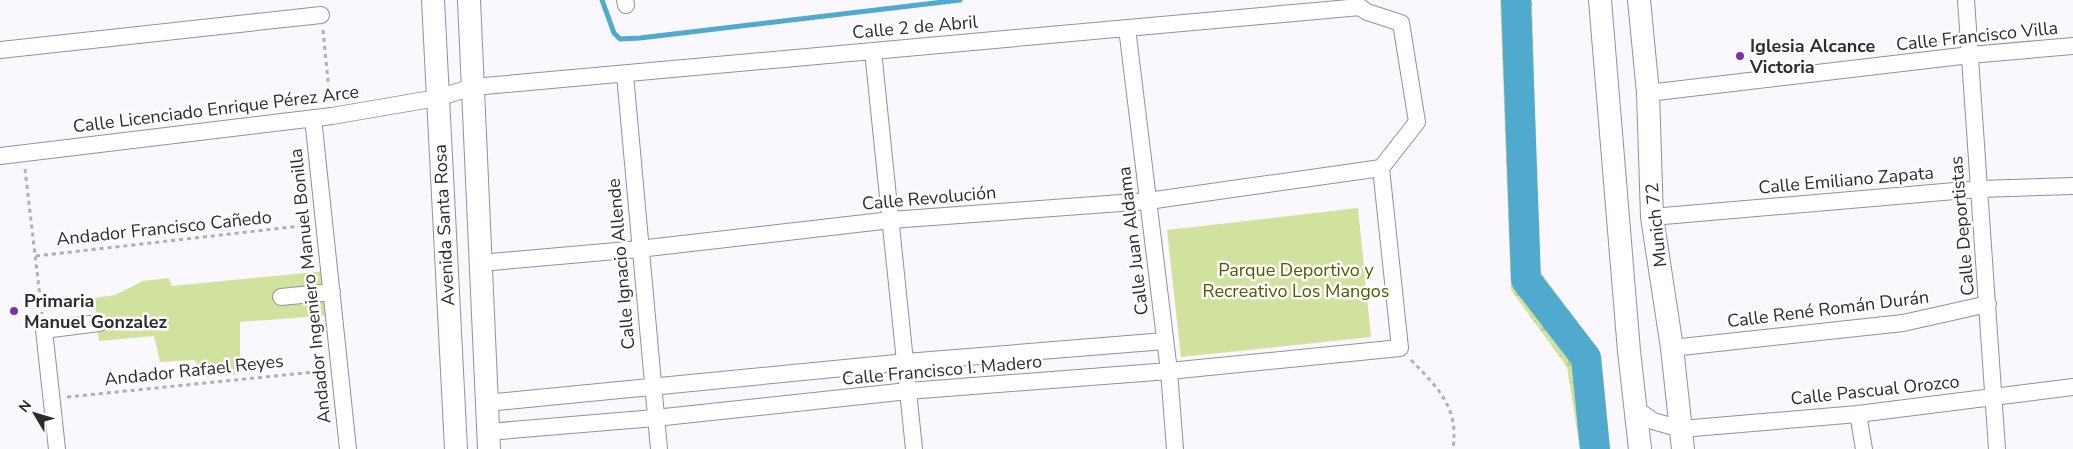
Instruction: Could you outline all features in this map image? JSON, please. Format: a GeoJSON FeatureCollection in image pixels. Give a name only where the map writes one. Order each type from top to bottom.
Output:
{"type":"FeatureCollection","features":[{"type":"Feature","properties":{"kind":"main road","name":"Avenida Santa Rosa"},"geometry":{"type":"LineString","coordinates":[[433,0],[456,449]]}},
{"type":"Feature","properties":{"kind":"main road","name":"Avenida Santa Rosa"},"geometry":{"type":"LineString","coordinates":[[469,0],[489,441]]}},
{"type":"Feature","properties":{"kind":"main road","name":"Munich 72"},"geometry":{"type":"LineString","coordinates":[[1600,0],[1640,449]]}},
{"type":"Feature","properties":{"kind":"main road","name":"Munich 72"},"geometry":{"type":"LineString","coordinates":[[1639,0],[1648,93],[1652,218],[1672,348],[1682,439]]}},
{"type":"Feature","properties":{"kind":"street","name":"Calle Deportistas"},"geometry":{"type":"LineString","coordinates":[[1966,0],[1997,449]]}},
{"type":"Feature","properties":{"kind":"street","name":"Calle 2 de Abril"},"geometry":{"type":"LineString","coordinates":[[473,87],[1360,7],[1367,12],[1401,23],[1417,122],[1381,168]]}},
{"type":"Feature","properties":{"kind":"street"},"geometry":{"type":"LineString","coordinates":[[0,50],[322,15]]}},
{"type":"Feature","properties":{"kind":"street","name":"Calle Juan Aldama"},"geometry":{"type":"LineString","coordinates":[[1127,28],[1169,371],[1175,449]]}},
{"type":"Feature","properties":{"kind":"street","name":"Calle Francisco Villa"},"geometry":{"type":"LineString","coordinates":[[1648,93],[1970,55],[2073,46]]}},
{"type":"Feature","properties":{"kind":"street"},"geometry":{"type":"LineString","coordinates":[[873,51],[914,449]]}},
{"type":"Feature","properties":{"kind":"street","name":"Calle Ignacio Allende"},"geometry":{"type":"LineString","coordinates":[[625,74],[639,249],[659,449]]}},
{"type":"Feature","properties":{"kind":"street","name":"Calle Licenciado Enrique Pérez Arce"},"geometry":{"type":"LineString","coordinates":[[0,156],[332,116],[437,98],[473,87]]}},
{"type":"Feature","properties":{"kind":"street","name":"Andador Ingeniero Manuel Bonilla"},"geometry":{"type":"LineString","coordinates":[[313,118],[348,449]]}},
{"type":"Feature","properties":{"kind":"street","name":"Calle Revolución"},"geometry":{"type":"LineString","coordinates":[[480,263],[639,249],[891,220],[1148,201],[1381,168]]}},
{"type":"Feature","properties":{"kind":"street"},"geometry":{"type":"LineString","coordinates":[[1381,168],[1400,348]]}},
{"type":"Feature","properties":{"kind":"street","name":"Calle Emiliano Zapata"},"geometry":{"type":"LineString","coordinates":[[1652,218],[1978,188],[2073,186]]}},
{"type":"Feature","properties":{"kind":"street"},"geometry":{"type":"LineString","coordinates":[[281,297],[332,292]]}},
{"type":"Feature","properties":{"kind":"street","name":"Calle René Román Durán"},"geometry":{"type":"LineString","coordinates":[[1672,348],[1903,323],[1988,304]]}},
{"type":"Feature","properties":{"kind":"street"},"geometry":{"type":"LineString","coordinates":[[57,449],[44,330],[99,323]]}},
{"type":"Feature","properties":{"kind":"street","name":"Calle Francisco I. Madero"},"geometry":{"type":"LineString","coordinates":[[486,403],[906,362],[1165,341]]}},
{"type":"Feature","properties":{"kind":"street","name":"Calle Francisco I. Madero"},"geometry":{"type":"LineString","coordinates":[[489,441],[655,418],[908,391],[1169,371],[1400,348]]}},
{"type":"Feature","properties":{"kind":"street","name":"Calle Pascual Orozco"},"geometry":{"type":"LineString","coordinates":[[1635,408],[1653,422],[1682,439],[1858,414],[2073,388]]}},
{"type":"Feature","properties":{"kind":"street"},"geometry":{"type":"LineString","coordinates":[[1858,414],[1864,449]]}},
{"type":"Feature","properties":{"kind":"path"},"geometry":{"type":"LineString","coordinates":[[322,15],[332,116]]}},
{"type":"Feature","properties":{"kind":"path"},"geometry":{"type":"LineString","coordinates":[[23,154],[44,330]]}},
{"type":"Feature","properties":{"kind":"path","name":"Andador Francisco Cañedo"},"geometry":{"type":"LineString","coordinates":[[36,256],[325,223]]}},
{"type":"Feature","properties":{"kind":"path"},"geometry":{"type":"LineString","coordinates":[[1400,348],[1438,388],[1449,406],[1455,432],[1452,449]]}},
{"type":"Feature","properties":{"kind":"path","name":"Andador Rafael Reyes"},"geometry":{"type":"LineString","coordinates":[[52,398],[340,370]]}},
{"type":"Feature","properties":{"kind":"green space"},"geometry":{"type":"Polygon","coordinates":[[[1500,0],[1532,0],[1539,270],[1601,353],[1610,449],[1580,449],[1567,367],[1511,290],[1500,0]]]}},
{"type":"Feature","properties":{"kind":"green space","name":"Parque Deportivo y Recreativo Los Mangos"},"geometry":{"type":"Polygon","coordinates":[[[1358,208],[1371,337],[1181,357],[1167,230],[1358,208]]]}},
{"type":"Feature","properties":{"kind":"green space"},"geometry":{"type":"Polygon","coordinates":[[[327,271],[332,315],[240,322],[240,374],[203,377],[195,360],[160,362],[154,336],[99,341],[94,298],[115,295],[143,281],[169,278],[172,286],[327,271]]]}},
{"type":"Feature","properties":{"kind":"waterway"},"geometry":{"type":"LineString","coordinates":[[602,0],[614,33],[620,39],[960,0]]}},
{"type":"Feature","properties":{"kind":"waterway"},"geometry":{"type":"LineString","coordinates":[[1516,0],[1526,280],[1586,358],[1595,449]]}},
{"type":"Feature","properties":{"kind":"place","name":"Iglesia Alcance Victoria"},"geometry":{"type":"Point","coordinates":[1740,56]}},
{"type":"Feature","properties":{"kind":"place","name":"Primaria Manuel Gonzalez"},"geometry":{"type":"Point","coordinates":[14,311]}}]}
